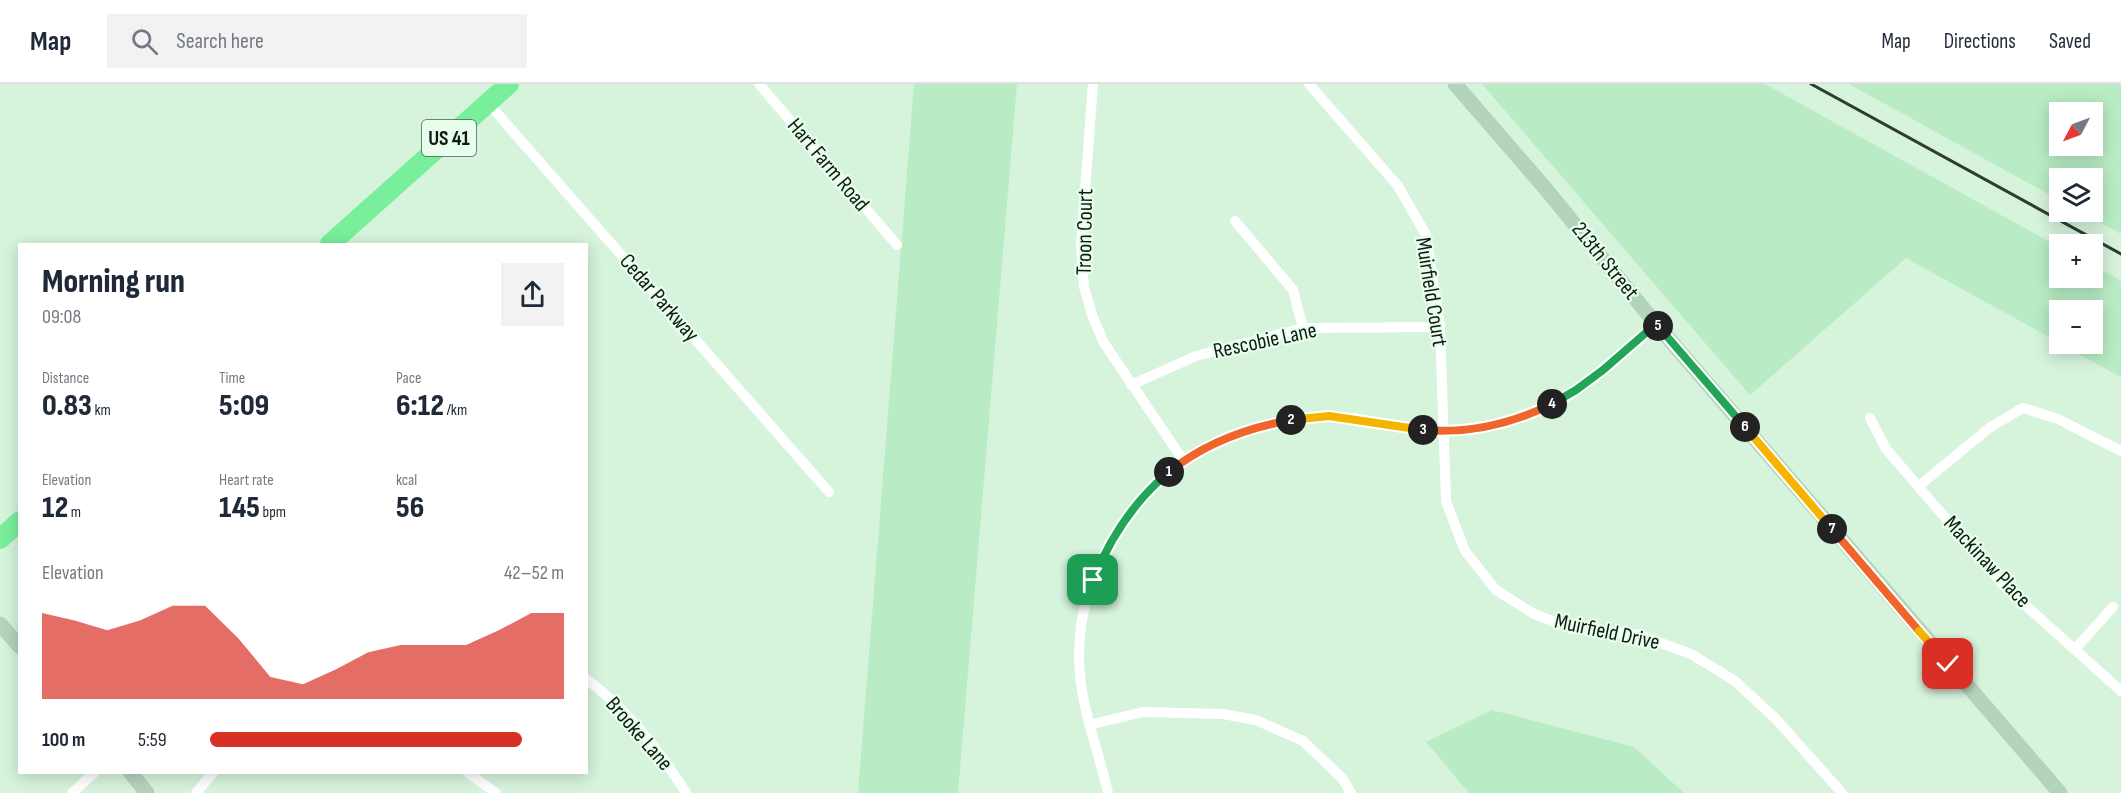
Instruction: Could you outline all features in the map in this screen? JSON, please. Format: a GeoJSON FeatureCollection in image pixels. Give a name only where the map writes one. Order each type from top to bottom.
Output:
{"type":"FeatureCollection","features":[{"type":"Feature","properties":{"kind":"highway","name":"US 41"},"geometry":{"type":"LineString","coordinates":[[331,243],[509,84]]}},
{"type":"Feature","properties":{"kind":"highway"},"geometry":{"type":"LineString","coordinates":[[0,539],[18,523]]}},
{"type":"Feature","properties":{"kind":"street","name":"Hart Farm Road"},"geometry":{"type":"LineString","coordinates":[[759,84],[897,245]]}},
{"type":"Feature","properties":{"kind":"street","name":"Troon Court"},"geometry":{"type":"LineString","coordinates":[[1093,84],[1081,243],[1084,287],[1092,315],[1104,343],[1183,460]]}},
{"type":"Feature","properties":{"kind":"street","name":"Muirfield Court"},"geometry":{"type":"LineString","coordinates":[[1309,84],[1398,186],[1426,236],[1440,327],[1443,431]]}},
{"type":"Feature","properties":{"kind":"street","name":"213th Street"},"geometry":{"type":"LineString","coordinates":[[1455,84],[1545,188],[1656,324],[2060,793]]}},
{"type":"Feature","properties":{"kind":"street","name":"Cedar Parkway"},"geometry":{"type":"LineString","coordinates":[[488,103],[829,492]]}},
{"type":"Feature","properties":{"kind":"street"},"geometry":{"type":"LineString","coordinates":[[1234,221],[1293,290],[1303,328]]}},
{"type":"Feature","properties":{"kind":"street"},"geometry":{"type":"LineString","coordinates":[[1108,793],[1089,725],[1080,681],[1079,647],[1093,580],[1103,555],[1130,513],[1162,478],[1183,460],[1217,441],[1256,427],[1292,420],[1329,416],[1367,420],[1399,428],[1443,431],[1478,429],[1502,424],[1551,405],[1576,390],[1656,324]]}},
{"type":"Feature","properties":{"kind":"street","name":"Rescobie Lane"},"geometry":{"type":"LineString","coordinates":[[1131,385],[1196,356],[1303,328],[1440,327]]}},
{"type":"Feature","properties":{"kind":"street"},"geometry":{"type":"LineString","coordinates":[[1919,486],[1989,428],[2023,408],[2058,419],[2121,452]]}},
{"type":"Feature","properties":{"kind":"street","name":"Mackinaw Place"},"geometry":{"type":"LineString","coordinates":[[1870,418],[1886,449],[2004,586],[2121,691]]}},
{"type":"Feature","properties":{"kind":"street","name":"Muirfield Drive"},"geometry":{"type":"LineString","coordinates":[[1443,431],[1446,501],[1465,551],[1496,590],[1534,614],[1573,629],[1639,635],[1691,654],[1735,681],[1768,711],[1842,793]]}},
{"type":"Feature","properties":{"kind":"street"},"geometry":{"type":"LineString","coordinates":[[2075,649],[2113,607]]}},
{"type":"Feature","properties":{"kind":"street"},"geometry":{"type":"LineString","coordinates":[[0,624],[18,645]]}},
{"type":"Feature","properties":{"kind":"street","name":"Brooke Lane"},"geometry":{"type":"LineString","coordinates":[[588,681],[640,729],[664,759],[686,793]]}},
{"type":"Feature","properties":{"kind":"street"},"geometry":{"type":"LineString","coordinates":[[1089,725],[1143,712],[1223,714],[1256,720],[1303,741],[1342,778],[1351,793]]}},
{"type":"Feature","properties":{"kind":"street"},"geometry":{"type":"LineString","coordinates":[[72,793],[93,774]]}},
{"type":"Feature","properties":{"kind":"street"},"geometry":{"type":"LineString","coordinates":[[132,774],[147,793]]}},
{"type":"Feature","properties":{"kind":"street"},"geometry":{"type":"LineString","coordinates":[[196,793],[212,774]]}},
{"type":"Feature","properties":{"kind":"street"},"geometry":{"type":"LineString","coordinates":[[470,774],[495,793]]}},
{"type":"Feature","properties":{"kind":"green space"},"geometry":{"type":"Polygon","coordinates":[[[914,84],[1017,84],[958,793],[858,793],[914,84]]]}},
{"type":"Feature","properties":{"kind":"green space"},"geometry":{"type":"Polygon","coordinates":[[[1482,84],[1765,84],[2049,241],[2049,288],[2103,288],[2103,271],[2121,281],[2121,377],[2078,354],[2103,354],[2103,300],[2049,300],[2049,337],[1906,258],[1750,395],[1482,84]]]}},
{"type":"Feature","properties":{"kind":"green space"},"geometry":{"type":"Polygon","coordinates":[[[1849,84],[2119,84],[2121,86],[2121,234],[2099,222],[2103,222],[2103,168],[2049,168],[2049,194],[1849,84]]]}},
{"type":"Feature","properties":{"kind":"green space"},"geometry":{"type":"Polygon","coordinates":[[[1492,710],[1634,747],[1684,793],[1469,793],[1426,742],[1492,710]]]}},
{"type":"Feature","properties":{"kind":"railway"},"geometry":{"type":"LineString","coordinates":[[1811,84],[2121,254]]}},
{"type":"Feature","properties":{"kind":"route"},"geometry":{"type":"LineString","coordinates":[[1093,580],[1103,555],[1117,530],[1143,496],[1183,460],[1217,441],[1256,427],[1329,416],[1367,420],[1399,428],[1443,431],[1478,429],[1502,424],[1551,405],[1576,390],[1656,324],[1948,664]]}}]}
